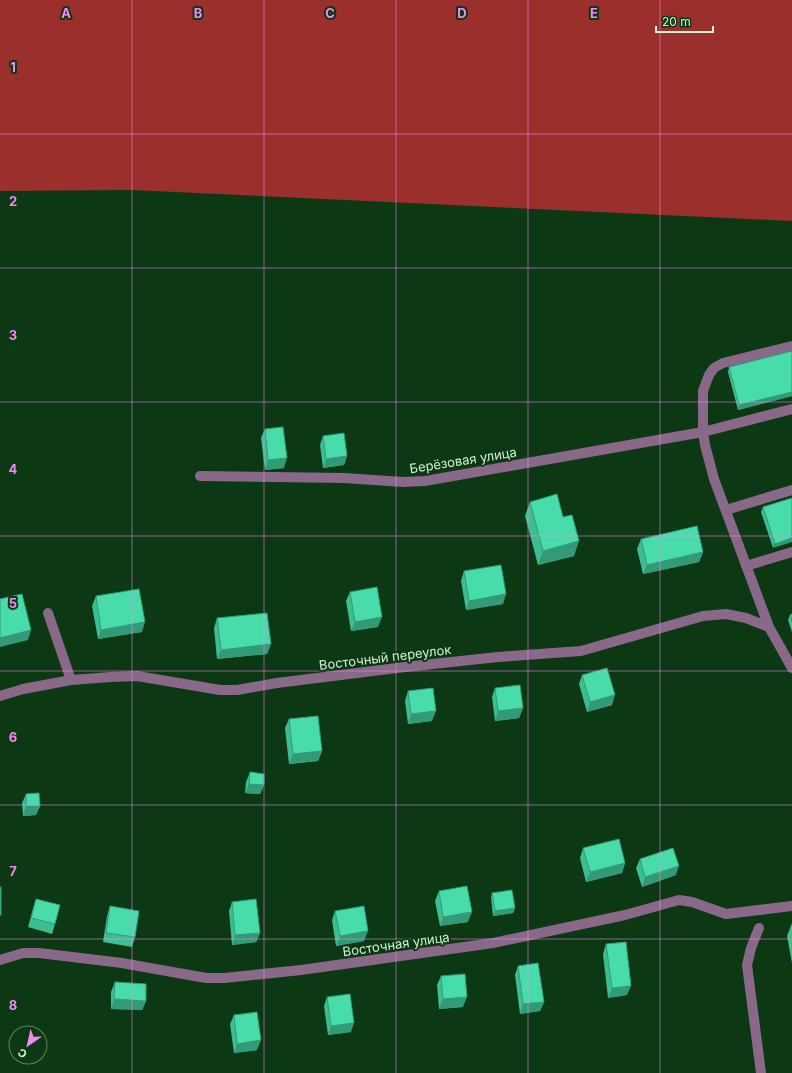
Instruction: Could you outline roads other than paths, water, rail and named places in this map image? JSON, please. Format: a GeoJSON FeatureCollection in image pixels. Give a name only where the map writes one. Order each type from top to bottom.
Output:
{"type":"FeatureCollection","features":[{"type":"Feature","properties":{"kind":"street"},"geometry":{"type":"LineString","coordinates":[[792,346],[723,363],[714,368],[709,375],[703,391],[703,432],[714,479],[769,627],[792,668]]}},
{"type":"Feature","properties":{"kind":"street","name":"Берёзовая улица"},"geometry":{"type":"LineString","coordinates":[[200,476],[344,478],[403,482],[425,481],[703,432],[792,409]]}},
{"type":"Feature","properties":{"kind":"street"},"geometry":{"type":"LineString","coordinates":[[726,510],[792,490]]}},
{"type":"Feature","properties":{"kind":"street"},"geometry":{"type":"LineString","coordinates":[[746,566],[792,552]]}},
{"type":"Feature","properties":{"kind":"street"},"geometry":{"type":"LineString","coordinates":[[48,613],[71,680]]}},
{"type":"Feature","properties":{"kind":"street","name":"Восточный переулок"},"geometry":{"type":"LineString","coordinates":[[0,696],[24,689],[71,680],[136,676],[220,690],[237,690],[277,683],[413,667],[581,651],[703,616],[726,614],[769,627]]}},
{"type":"Feature","properties":{"kind":"street","name":"Восточная улица"},"geometry":{"type":"LineString","coordinates":[[0,960],[22,953],[39,953],[122,962],[206,978],[224,978],[301,970],[493,943],[625,915],[679,900],[692,902],[726,914],[792,906]]}},
{"type":"Feature","properties":{"kind":"street"},"geometry":{"type":"LineString","coordinates":[[759,928],[750,948],[747,964],[751,1005],[761,1073]]}}]}
